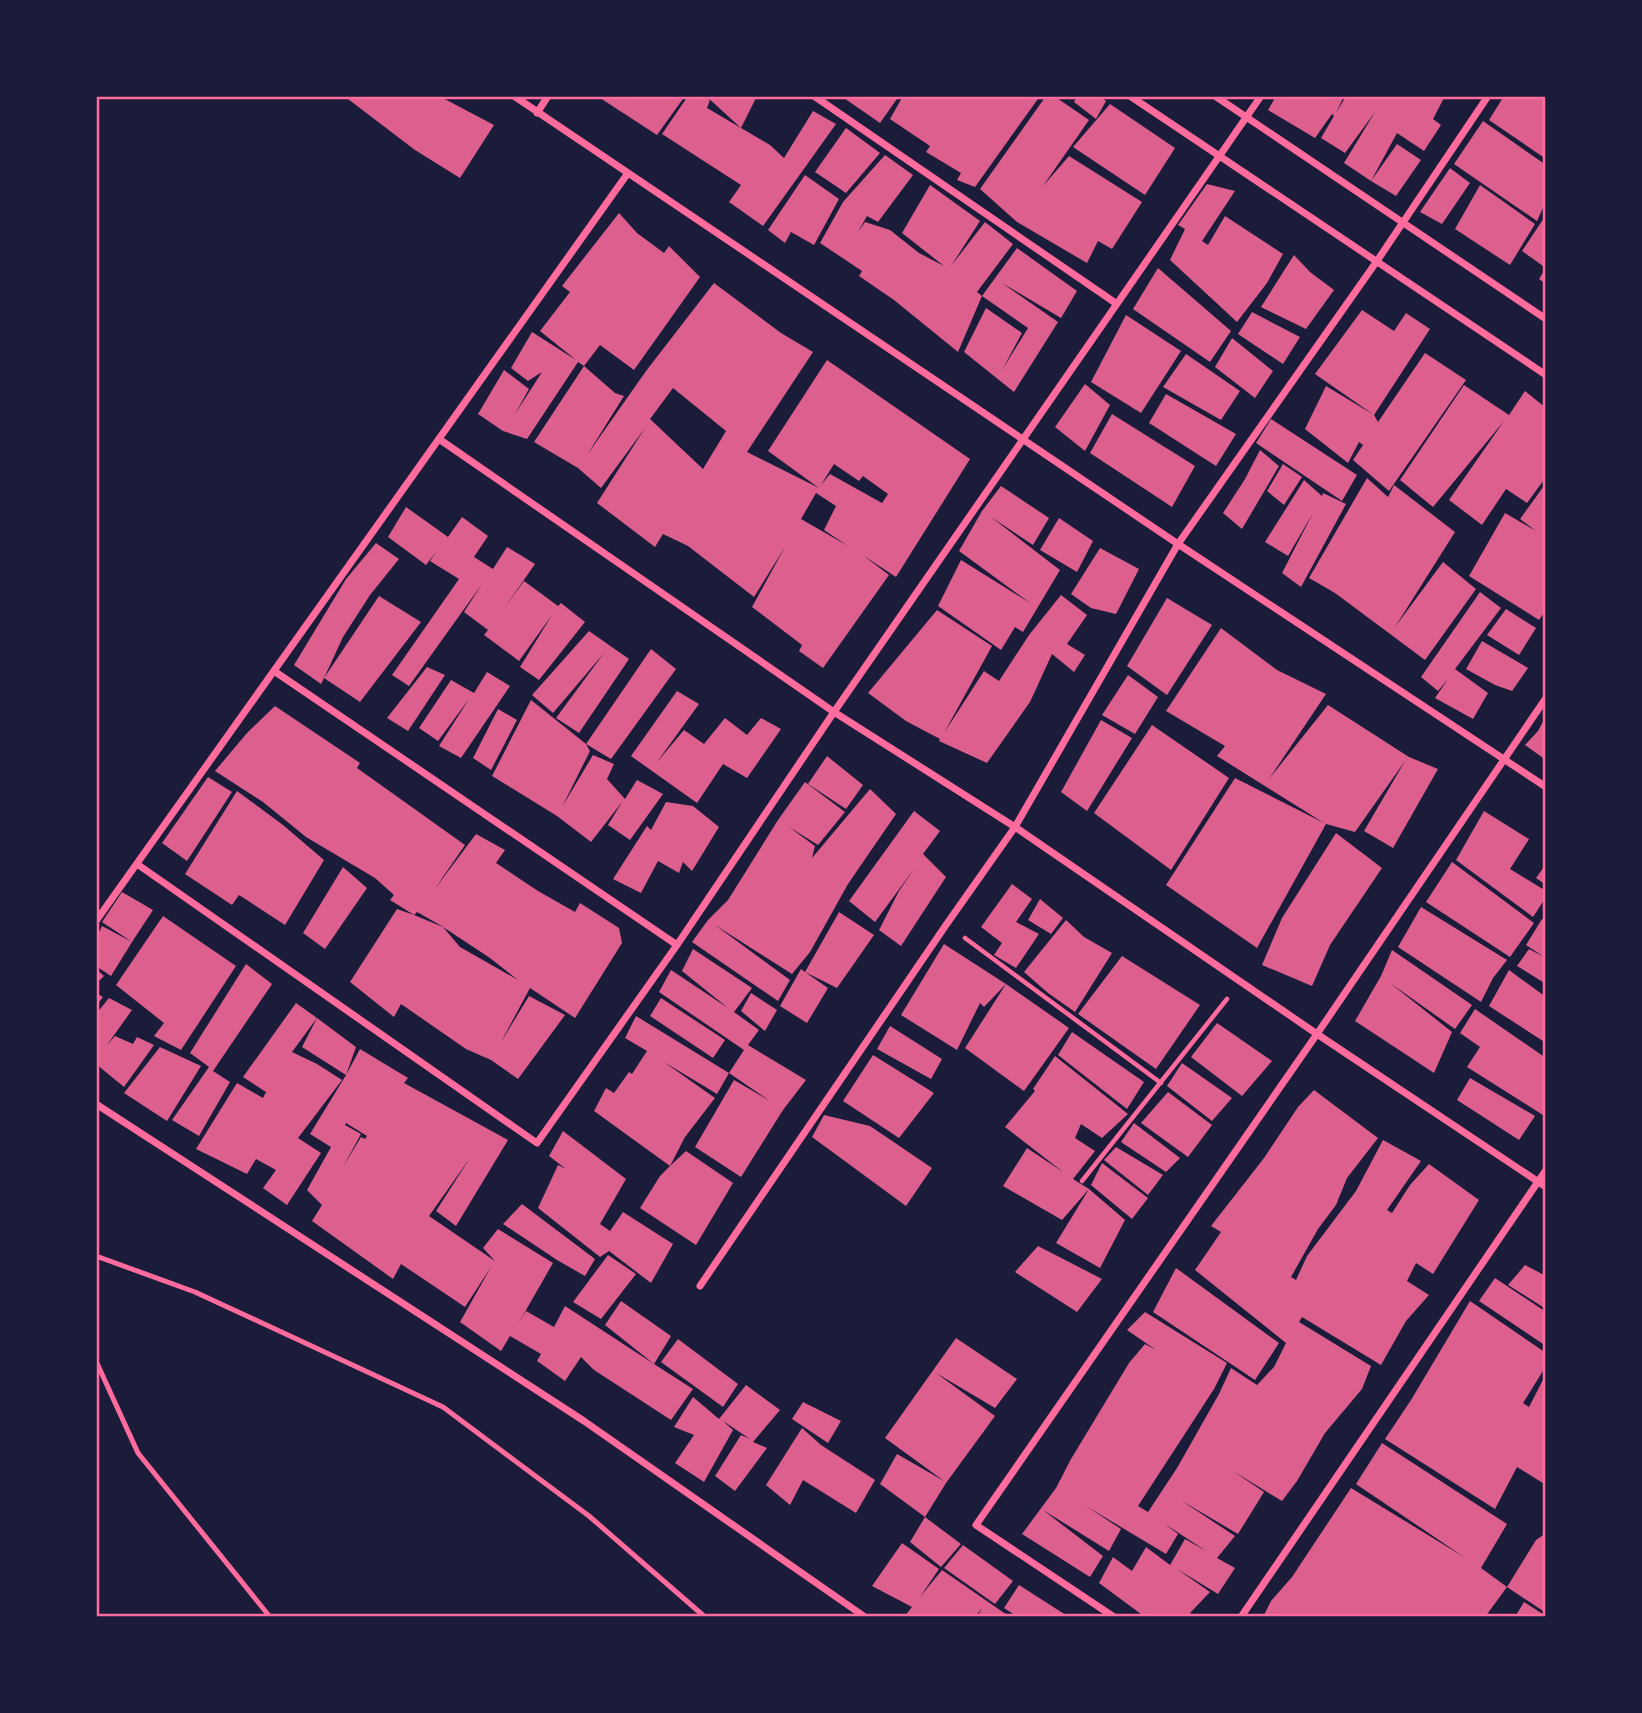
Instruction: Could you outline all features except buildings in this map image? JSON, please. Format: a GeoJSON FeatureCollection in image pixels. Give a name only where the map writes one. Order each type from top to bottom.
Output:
{"type":"FeatureCollection","features":[{"type":"Feature","properties":{"kind":"street"},"geometry":{"type":"LineString","coordinates":[[514,96],[1178,544],[1546,787]]}},
{"type":"Feature","properties":{"kind":"street"},"geometry":{"type":"LineString","coordinates":[[537,113],[548,96]]}},
{"type":"Feature","properties":{"kind":"street"},"geometry":{"type":"LineString","coordinates":[[814,96],[1117,304]]}},
{"type":"Feature","properties":{"kind":"street"},"geometry":{"type":"LineString","coordinates":[[1130,96],[1546,375]]}},
{"type":"Feature","properties":{"kind":"street"},"geometry":{"type":"LineString","coordinates":[[1215,96],[1546,319]]}},
{"type":"Feature","properties":{"kind":"street"},"geometry":{"type":"LineString","coordinates":[[137,864],[537,1143],[677,945],[834,712],[1261,96]]}},
{"type":"Feature","properties":{"kind":"street"},"geometry":{"type":"LineString","coordinates":[[701,1286],[1015,827],[1178,544],[1377,261],[1488,96]]}},
{"type":"Feature","properties":{"kind":"street"},"geometry":{"type":"LineString","coordinates":[[96,921],[628,173]]}},
{"type":"Feature","properties":{"kind":"street"},"geometry":{"type":"LineString","coordinates":[[439,439],[834,712],[1015,827],[1546,1187]]}},
{"type":"Feature","properties":{"kind":"street"},"geometry":{"type":"LineString","coordinates":[[274,671],[677,945]]}},
{"type":"Feature","properties":{"kind":"street"},"geometry":{"type":"LineString","coordinates":[[1114,1617],[976,1525],[1317,1034],[1546,698]]}},
{"type":"Feature","properties":{"kind":"street"},"geometry":{"type":"LineString","coordinates":[[96,1104],[584,1421],[865,1617]]}},
{"type":"Feature","properties":{"kind":"street"},"geometry":{"type":"LineString","coordinates":[[1241,1617],[1546,1170]]}},
{"type":"Feature","properties":{"kind":"lane"},"geometry":{"type":"LineString","coordinates":[[96,1256],[195,1292],[443,1407],[589,1516],[705,1617]]}},
{"type":"Feature","properties":{"kind":"lane"},"geometry":{"type":"LineString","coordinates":[[96,1361],[138,1452],[270,1617]]}},
{"type":"Feature","properties":{"kind":"path"},"geometry":{"type":"LineString","coordinates":[[946,925],[1161,1083]]}},
{"type":"Feature","properties":{"kind":"path"},"geometry":{"type":"LineString","coordinates":[[1082,1181],[1241,982]]}}]}
